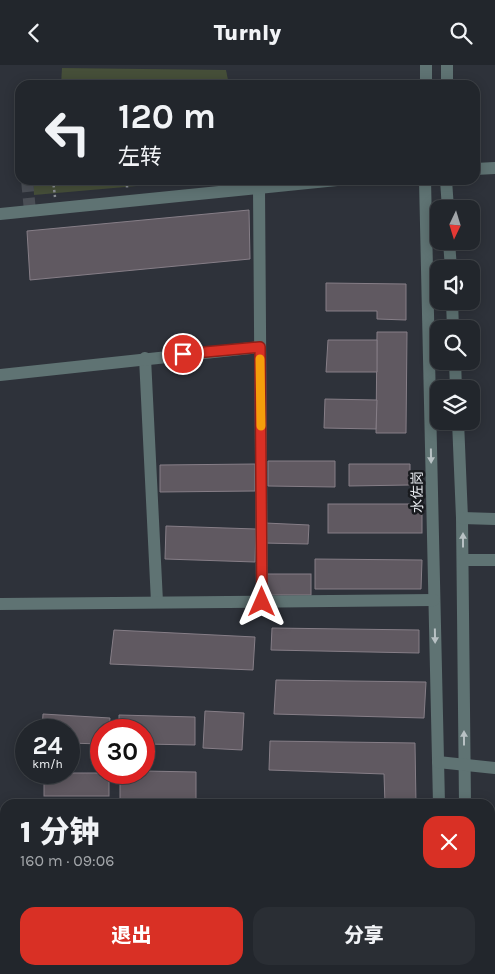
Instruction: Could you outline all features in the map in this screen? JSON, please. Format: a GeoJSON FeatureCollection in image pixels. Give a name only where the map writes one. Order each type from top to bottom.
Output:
{"type":"FeatureCollection","features":[{"type":"Feature","properties":{"kind":"street"},"geometry":{"type":"LineString","coordinates":[[426,65],[426,80]]}},
{"type":"Feature","properties":{"kind":"street"},"geometry":{"type":"LineString","coordinates":[[447,80],[448,65]]}},
{"type":"Feature","properties":{"kind":"street"},"geometry":{"type":"LineString","coordinates":[[480,169],[495,168]]}},
{"type":"Feature","properties":{"kind":"street"},"geometry":{"type":"LineString","coordinates":[[0,214],[289,185]]}},
{"type":"Feature","properties":{"kind":"street","name":"水佐岗"},"geometry":{"type":"LineString","coordinates":[[425,185],[439,799]]}},
{"type":"Feature","properties":{"kind":"street"},"geometry":{"type":"LineString","coordinates":[[446,185],[447,200]]}},
{"type":"Feature","properties":{"kind":"street"},"geometry":{"type":"LineString","coordinates":[[259,188],[262,602]]}},
{"type":"Feature","properties":{"kind":"street"},"geometry":{"type":"LineString","coordinates":[[0,375],[260,347]]}},
{"type":"Feature","properties":{"kind":"street"},"geometry":{"type":"LineString","coordinates":[[144,358],[157,603]]}},
{"type":"Feature","properties":{"kind":"street"},"geometry":{"type":"LineString","coordinates":[[458,430],[463,560],[465,799]]}},
{"type":"Feature","properties":{"kind":"street"},"geometry":{"type":"LineString","coordinates":[[462,518],[495,519]]}},
{"type":"Feature","properties":{"kind":"street"},"geometry":{"type":"LineString","coordinates":[[463,560],[495,560]]}},
{"type":"Feature","properties":{"kind":"street"},"geometry":{"type":"LineString","coordinates":[[0,604],[434,601]]}},
{"type":"Feature","properties":{"kind":"street"},"geometry":{"type":"LineString","coordinates":[[438,762],[495,768]]}},
{"type":"Feature","properties":{"kind":"green space"},"geometry":{"type":"Polygon","coordinates":[[[62,68],[226,70],[228,80],[61,80],[62,68]]]}},
{"type":"Feature","properties":{"kind":"green space"},"geometry":{"type":"Polygon","coordinates":[[[33,185],[148,185],[34,195],[33,185]]]}},
{"type":"Feature","properties":{"kind":"building"},"geometry":{"type":"Polygon","coordinates":[[[249,210],[250,259],[30,280],[27,231],[249,210]]]}},
{"type":"Feature","properties":{"kind":"building"},"geometry":{"type":"Polygon","coordinates":[[[326,283],[406,284],[406,320],[377,319],[377,311],[326,311],[326,283]]]}},
{"type":"Feature","properties":{"kind":"building"},"geometry":{"type":"Polygon","coordinates":[[[377,332],[407,332],[406,433],[376,433],[377,332]]]}},
{"type":"Feature","properties":{"kind":"building"},"geometry":{"type":"Polygon","coordinates":[[[328,340],[377,340],[377,372],[326,372],[328,340]]]}},
{"type":"Feature","properties":{"kind":"building"},"geometry":{"type":"Polygon","coordinates":[[[325,399],[377,400],[376,429],[324,428],[325,399]]]}},
{"type":"Feature","properties":{"kind":"building"},"geometry":{"type":"Polygon","coordinates":[[[268,461],[335,461],[335,487],[268,486],[268,461]]]}},
{"type":"Feature","properties":{"kind":"building"},"geometry":{"type":"Polygon","coordinates":[[[255,464],[255,491],[160,492],[160,465],[255,464]]]}},
{"type":"Feature","properties":{"kind":"building"},"geometry":{"type":"Polygon","coordinates":[[[349,464],[410,464],[410,485],[349,486],[349,464]]]}},
{"type":"Feature","properties":{"kind":"building"},"geometry":{"type":"Polygon","coordinates":[[[328,504],[422,504],[422,533],[328,533],[328,504]]]}},
{"type":"Feature","properties":{"kind":"building"},"geometry":{"type":"Polygon","coordinates":[[[265,523],[309,525],[308,544],[263,543],[265,523]]]}},
{"type":"Feature","properties":{"kind":"building"},"geometry":{"type":"Polygon","coordinates":[[[166,526],[256,529],[255,562],[165,559],[166,526]]]}},
{"type":"Feature","properties":{"kind":"building"},"geometry":{"type":"Polygon","coordinates":[[[315,559],[422,560],[421,589],[315,589],[315,559]]]}},
{"type":"Feature","properties":{"kind":"building"},"geometry":{"type":"Polygon","coordinates":[[[267,574],[311,574],[311,595],[267,595],[267,574]]]}},
{"type":"Feature","properties":{"kind":"building"},"geometry":{"type":"Polygon","coordinates":[[[272,628],[419,630],[419,653],[271,650],[272,628]]]}},
{"type":"Feature","properties":{"kind":"building"},"geometry":{"type":"Polygon","coordinates":[[[114,630],[255,637],[253,670],[110,664],[114,630]]]}},
{"type":"Feature","properties":{"kind":"building"},"geometry":{"type":"Polygon","coordinates":[[[276,680],[426,682],[424,718],[274,714],[276,680]]]}},
{"type":"Feature","properties":{"kind":"building"},"geometry":{"type":"Polygon","coordinates":[[[205,711],[244,713],[242,750],[203,748],[205,711]]]}},
{"type":"Feature","properties":{"kind":"building"},"geometry":{"type":"Polygon","coordinates":[[[43,714],[110,718],[90,719],[90,744],[80,743],[80,719],[43,719],[43,714]]]}},
{"type":"Feature","properties":{"kind":"building"},"geometry":{"type":"Polygon","coordinates":[[[119,715],[195,717],[195,745],[155,744],[155,719],[119,719],[119,715]]]}},
{"type":"Feature","properties":{"kind":"building"},"geometry":{"type":"Polygon","coordinates":[[[270,741],[415,743],[416,799],[385,799],[384,774],[269,770],[270,741]]]}},
{"type":"Feature","properties":{"kind":"building"},"geometry":{"type":"Polygon","coordinates":[[[155,771],[196,772],[196,799],[120,799],[120,784],[155,784],[155,771]]]}},
{"type":"Feature","properties":{"kind":"building"},"geometry":{"type":"Polygon","coordinates":[[[80,773],[90,773],[90,784],[109,784],[109,796],[44,796],[44,784],[80,784],[80,773]]]}},
{"type":"Feature","properties":{"kind":"tunnel"},"geometry":{"type":"LineString","coordinates":[[27,185],[30,211]]}},
{"type":"Feature","properties":{"kind":"slow traffic"},"geometry":{"type":"LineString","coordinates":[[260,359],[261,426]]}},
{"type":"Feature","properties":{"kind":"route"},"geometry":{"type":"LineString","coordinates":[[183,354],[260,347],[262,602]]}}]}
